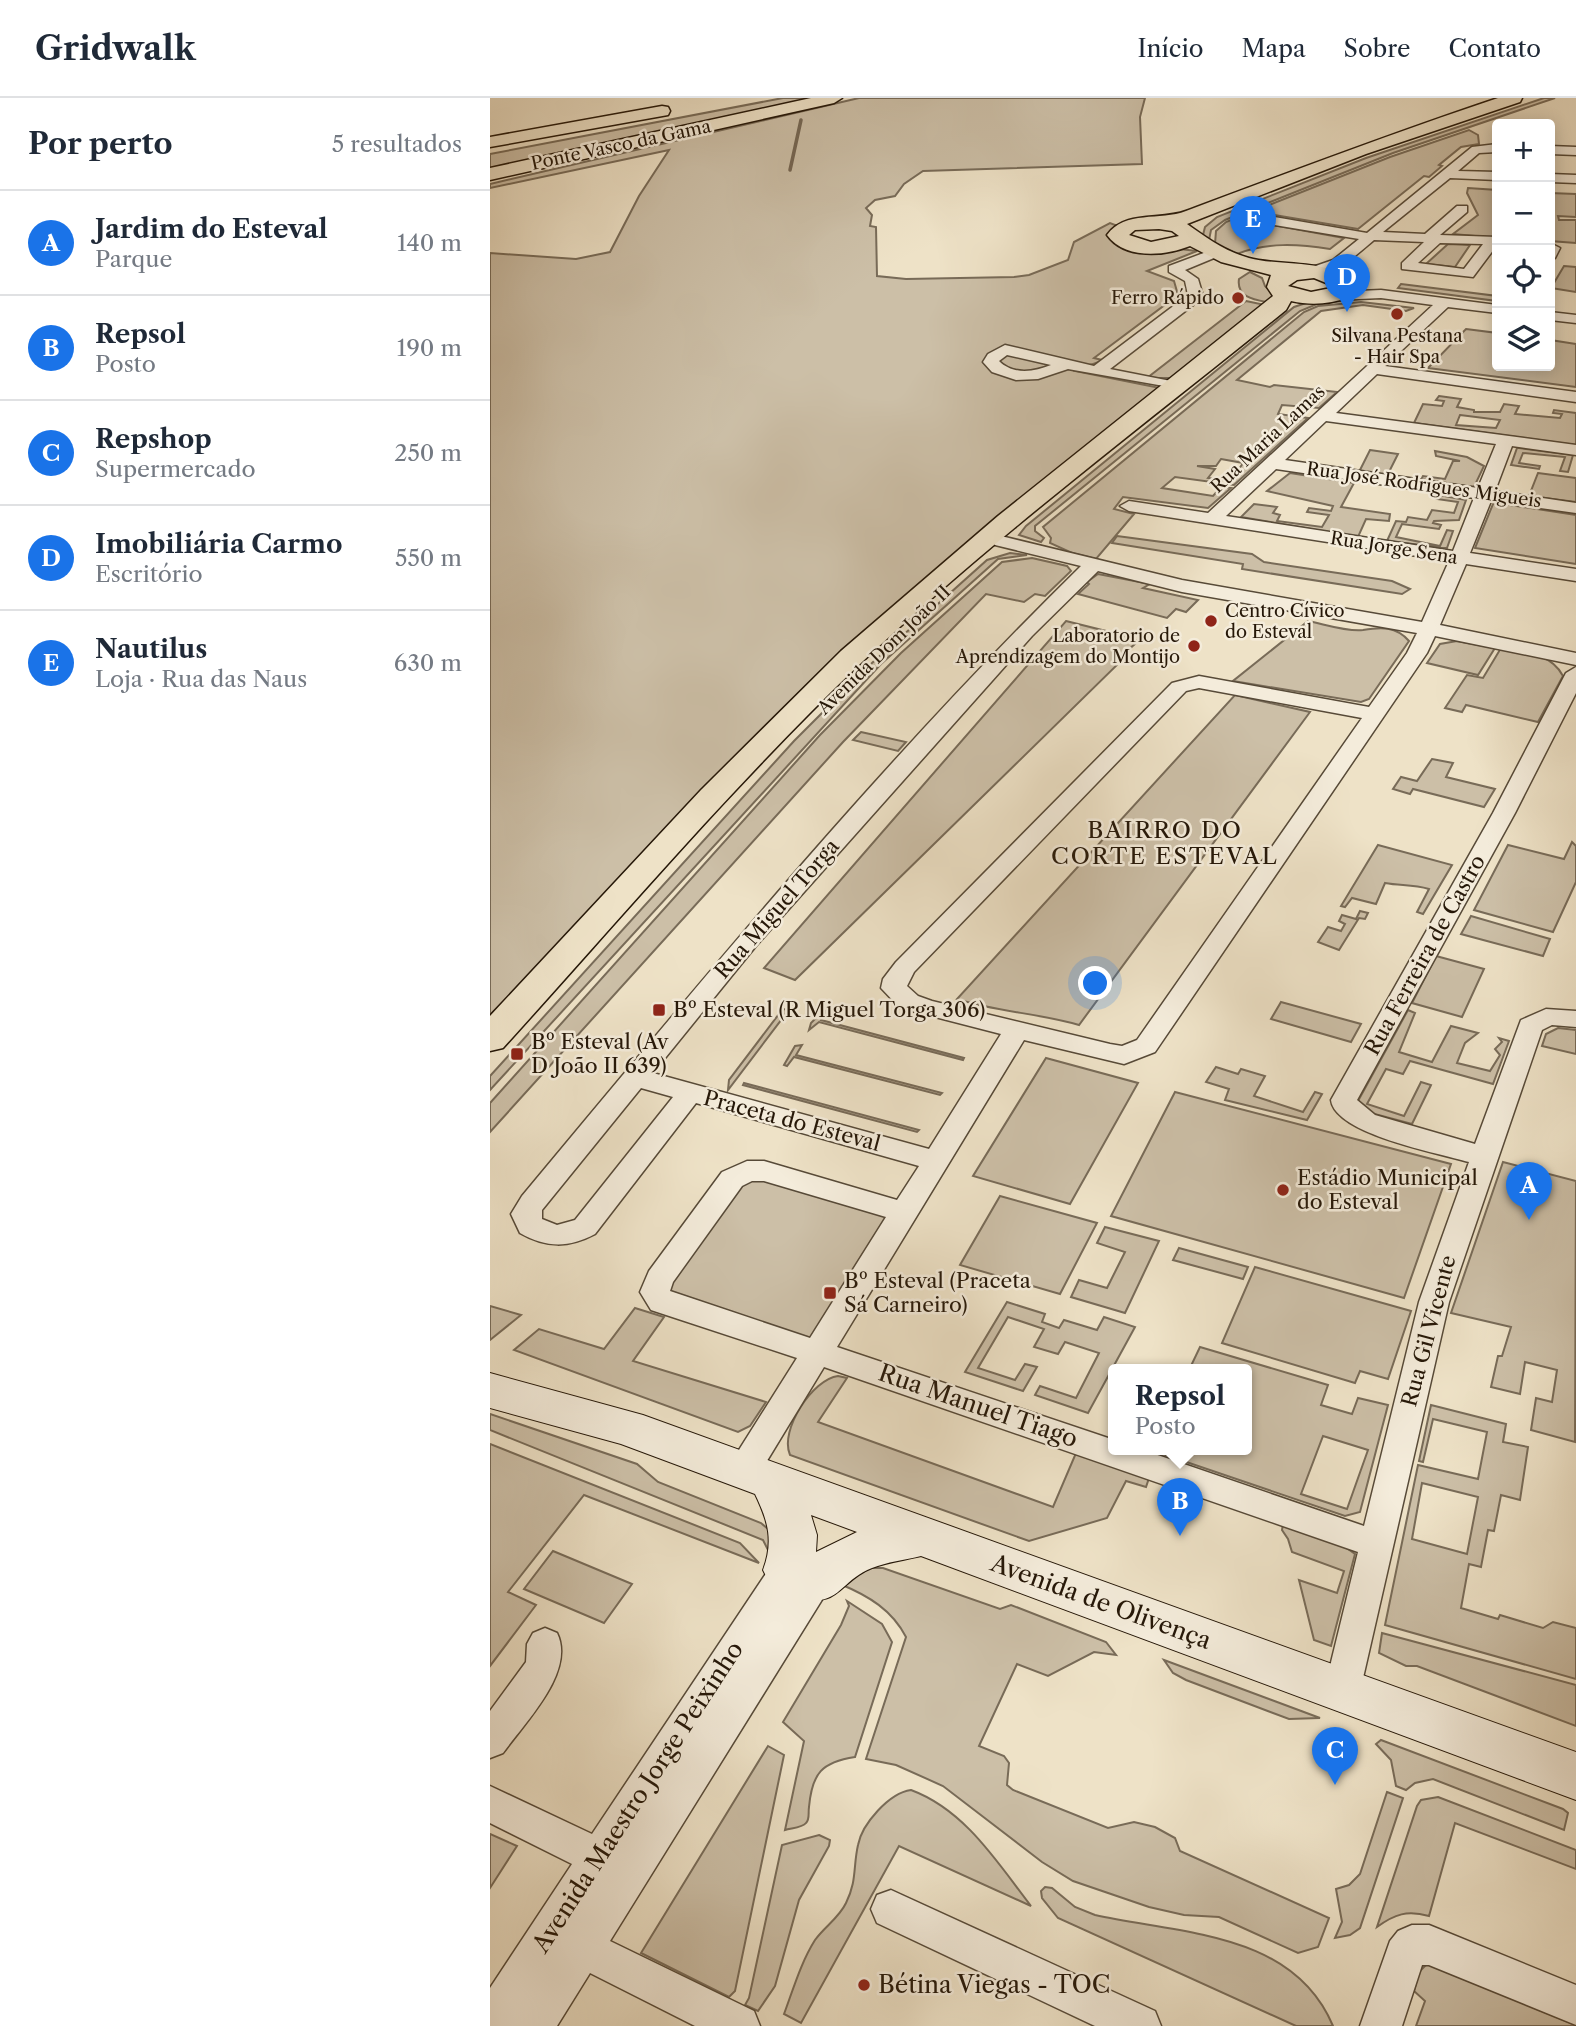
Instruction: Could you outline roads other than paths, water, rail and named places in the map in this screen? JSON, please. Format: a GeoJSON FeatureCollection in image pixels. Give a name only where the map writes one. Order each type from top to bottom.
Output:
{"type":"FeatureCollection","features":[{"type":"Feature","properties":{"kind":"main road","name":"Ponte Vasco da Gama"},"geometry":{"type":"LineString","coordinates":[[719,105],[759,98]]}},
{"type":"Feature","properties":{"kind":"main road","name":"Ponte Vasco da Gama"},"geometry":{"type":"LineString","coordinates":[[490,174],[834,98]]}},
{"type":"Feature","properties":{"kind":"main road"},"geometry":{"type":"LineString","coordinates":[[1338,284],[1306,298],[1278,287],[1264,273],[1209,255],[1133,245],[1117,235],[1130,225],[1186,218],[1360,150],[1514,98]]}},
{"type":"Feature","properties":{"kind":"main road"},"geometry":{"type":"LineString","coordinates":[[1162,247],[1182,243],[1189,233],[1211,216],[1371,153],[1533,98]]}},
{"type":"Feature","properties":{"kind":"main road","name":"Ponte Vasco da Gama"},"geometry":{"type":"LineString","coordinates":[[490,129],[675,106]]}},
{"type":"Feature","properties":{"kind":"main road","name":"Ponte Vasco da Gama"},"geometry":{"type":"LineString","coordinates":[[490,142],[675,106]]}},
{"type":"Feature","properties":{"kind":"main road","name":"Ponte Vasco da Gama"},"geometry":{"type":"LineString","coordinates":[[490,149],[675,106]]}},
{"type":"Feature","properties":{"kind":"main road"},"geometry":{"type":"LineString","coordinates":[[1159,223],[1189,233],[1203,248],[1267,269],[1306,273],[1338,284]]}},
{"type":"Feature","properties":{"kind":"main road"},"geometry":{"type":"LineString","coordinates":[[1278,287],[1282,277],[1306,273]]}},
{"type":"Feature","properties":{"kind":"main road","name":"Avenida Dom João II"},"geometry":{"type":"LineString","coordinates":[[490,1063],[816,715],[921,613],[1001,541],[1286,309],[1338,284]]}},
{"type":"Feature","properties":{"kind":"main road","name":"Avenida Dom João II"},"geometry":{"type":"LineString","coordinates":[[490,1039],[796,711],[851,657],[1037,497],[1278,305],[1284,299],[1278,287]]}},
{"type":"Feature","properties":{"kind":"main road","name":"Avenida de Olivença"},"geometry":{"type":"LineString","coordinates":[[490,1364],[541,1383],[627,1428]]}},
{"type":"Feature","properties":{"kind":"main road","name":"Avenida de Olivença"},"geometry":{"type":"LineString","coordinates":[[490,1390],[527,1403],[627,1428],[1576,1776]]}},
{"type":"Feature","properties":{"kind":"main road"},"geometry":{"type":"LineString","coordinates":[[757,1475],[796,1535],[795,1553],[802,1576],[831,1566],[850,1554],[923,1536]]}},
{"type":"Feature","properties":{"kind":"street"},"geometry":{"type":"LineString","coordinates":[[1492,148],[1476,150],[1369,236],[1338,284],[1381,294],[1492,308]]}},
{"type":"Feature","properties":{"kind":"street"},"geometry":{"type":"LineString","coordinates":[[1555,150],[1576,151]]}},
{"type":"Feature","properties":{"kind":"street"},"geometry":{"type":"LineString","coordinates":[[1446,174],[1492,176]]}},
{"type":"Feature","properties":{"kind":"street"},"geometry":{"type":"LineString","coordinates":[[1555,178],[1576,179]]}},
{"type":"Feature","properties":{"kind":"street"},"geometry":{"type":"LineString","coordinates":[[1462,209],[1407,266],[1468,274],[1492,245]]}},
{"type":"Feature","properties":{"kind":"street"},"geometry":{"type":"LineString","coordinates":[[1268,220],[1369,236],[1492,241]]}},
{"type":"Feature","properties":{"kind":"street"},"geometry":{"type":"LineString","coordinates":[[1097,371],[1196,296],[1191,279],[1174,269],[1209,255]]}},
{"type":"Feature","properties":{"kind":"street","name":"Rua Maria Lamas"},"geometry":{"type":"LineString","coordinates":[[1211,520],[1445,302]]}},
{"type":"Feature","properties":{"kind":"street"},"geometry":{"type":"LineString","coordinates":[[1555,317],[1576,319]]}},
{"type":"Feature","properties":{"kind":"street"},"geometry":{"type":"LineString","coordinates":[[1065,364],[1175,386]]}},
{"type":"Feature","properties":{"kind":"street"},"geometry":{"type":"LineString","coordinates":[[1375,369],[1576,397]]}},
{"type":"Feature","properties":{"kind":"street"},"geometry":{"type":"LineString","coordinates":[[1324,416],[1576,450]]}},
{"type":"Feature","properties":{"kind":"street"},"geometry":{"type":"LineString","coordinates":[[1375,714],[1199,682],[1172,691],[895,979],[894,988],[909,1002],[1110,1054],[1124,1055],[1146,1046],[1375,714],[1417,653],[1460,558],[1506,441]]}},
{"type":"Feature","properties":{"kind":"street","name":"Rua José Rodrigues Migueis"},"geometry":{"type":"LineString","coordinates":[[1272,463],[1576,508]]}},
{"type":"Feature","properties":{"kind":"street","name":"Rua Jorge Sena"},"geometry":{"type":"LineString","coordinates":[[1129,506],[1576,575]]}},
{"type":"Feature","properties":{"kind":"street"},"geometry":{"type":"LineString","coordinates":[[1001,541],[1206,591],[1430,629],[1576,660]]}},
{"type":"Feature","properties":{"kind":"street","name":"Rua Miguel Torga"},"geometry":{"type":"LineString","coordinates":[[585,1227],[573,1234],[557,1237],[530,1226],[525,1213],[747,941],[920,746],[1053,602],[1093,565]]}},
{"type":"Feature","properties":{"kind":"street","name":"Rua Ferreira de Castro"},"geometry":{"type":"LineString","coordinates":[[1482,1156],[1365,1122],[1345,1107],[1344,1100],[1504,813],[1576,673]]}},
{"type":"Feature","properties":{"kind":"street","name":"Rua Gil Vicente"},"geometry":{"type":"LineString","coordinates":[[1342,1691],[1434,1302],[1482,1156],[1530,1026],[1537,1019],[1549,1016],[1576,1019]]}},
{"type":"Feature","properties":{"kind":"street"},"geometry":{"type":"LineString","coordinates":[[757,1475],[818,1353],[1017,1030]]}},
{"type":"Feature","properties":{"kind":"street"},"geometry":{"type":"LineString","coordinates":[[634,1077],[690,1093]]}},
{"type":"Feature","properties":{"kind":"street","name":"Praceta do Esteval"},"geometry":{"type":"LineString","coordinates":[[585,1227],[690,1093],[937,1161]]}},
{"type":"Feature","properties":{"kind":"street","name":"Rua Manuel Tiago"},"geometry":{"type":"LineString","coordinates":[[905,1212],[764,1171],[747,1171],[732,1179],[659,1279],[655,1292],[662,1303],[1108,1452]]}},
{"type":"Feature","properties":{"kind":"street","name":"Rua Manuel Tiago"},"geometry":{"type":"LineString","coordinates":[[1116,1455],[1376,1544]]}},
{"type":"Feature","properties":{"kind":"street","name":"Avenida Maestro Jorge Peixinho"},"geometry":{"type":"LineString","coordinates":[[490,2024],[566,1940],[802,1576]]}},
{"type":"Feature","properties":{"kind":"street"},"geometry":{"type":"LineString","coordinates":[[490,1741],[544,1666],[545,1644]]}},
{"type":"Feature","properties":{"kind":"street"},"geometry":{"type":"LineString","coordinates":[[490,1804],[615,1865]]}},
{"type":"Feature","properties":{"kind":"street"},"geometry":{"type":"LineString","coordinates":[[891,1909],[1140,2026]]}},
{"type":"Feature","properties":{"kind":"street"},"geometry":{"type":"LineString","coordinates":[[566,1940],[739,2026]]}},
{"type":"Feature","properties":{"kind":"street","name":"Avenida Maestro Jorge Peixinho"},"geometry":{"type":"LineString","coordinates":[[533,2026],[566,1940]]}},
{"type":"Feature","properties":{"kind":"street"},"geometry":{"type":"LineString","coordinates":[[1381,2026],[1404,1955],[1412,1945],[1429,1945],[1576,2005]]}},
{"type":"Feature","properties":{"kind":"waterway"},"geometry":{"type":"LineString","coordinates":[[790,170],[801,120]]}},
{"type":"Feature","properties":{"kind":"place","name":"Nautilus"},"geometry":{"type":"Point","coordinates":[1253,254]}},
{"type":"Feature","properties":{"kind":"place","name":"Ferro Rápido"},"geometry":{"type":"Point","coordinates":[1238,298]}},
{"type":"Feature","properties":{"kind":"place","name":"Imobiliária Carmo"},"geometry":{"type":"Point","coordinates":[1347,312]}},
{"type":"Feature","properties":{"kind":"place","name":"Silvana Pestana - Hair Spa"},"geometry":{"type":"Point","coordinates":[1397,314]}},
{"type":"Feature","properties":{"kind":"place","name":"Centro Cívico do Esteval"},"geometry":{"type":"Point","coordinates":[1211,621]}},
{"type":"Feature","properties":{"kind":"place","name":"Laboratorio de Aprendizagem do Montijo"},"geometry":{"type":"Point","coordinates":[1194,646]}},
{"type":"Feature","properties":{"kind":"place","name":"Bº Esteval (R Miguel Torga 306)"},"geometry":{"type":"Point","coordinates":[659,1010]}},
{"type":"Feature","properties":{"kind":"place","name":"Bº Esteval (Av D João II 639)"},"geometry":{"type":"Point","coordinates":[517,1054]}},
{"type":"Feature","properties":{"kind":"place","name":"Estádio Municipal do Esteval"},"geometry":{"type":"Point","coordinates":[1283,1190]}},
{"type":"Feature","properties":{"kind":"place","name":"Jardim do Esteval"},"geometry":{"type":"Point","coordinates":[1529,1220]}},
{"type":"Feature","properties":{"kind":"place","name":"Bº Esteval (Praceta Sá Carneiro)"},"geometry":{"type":"Point","coordinates":[830,1293]}},
{"type":"Feature","properties":{"kind":"place","name":"Repsol"},"geometry":{"type":"Point","coordinates":[1180,1536]}},
{"type":"Feature","properties":{"kind":"place","name":"Repshop"},"geometry":{"type":"Point","coordinates":[1335,1785]}},
{"type":"Feature","properties":{"kind":"place","name":"Bétina Viegas - TOC"},"geometry":{"type":"Point","coordinates":[864,1985]}},
{"type":"Feature","properties":{"kind":"district","name":"BAIRRO DO CORTE ESTEVAL"},"geometry":{"type":"Point","coordinates":[1165,843]}}]}
